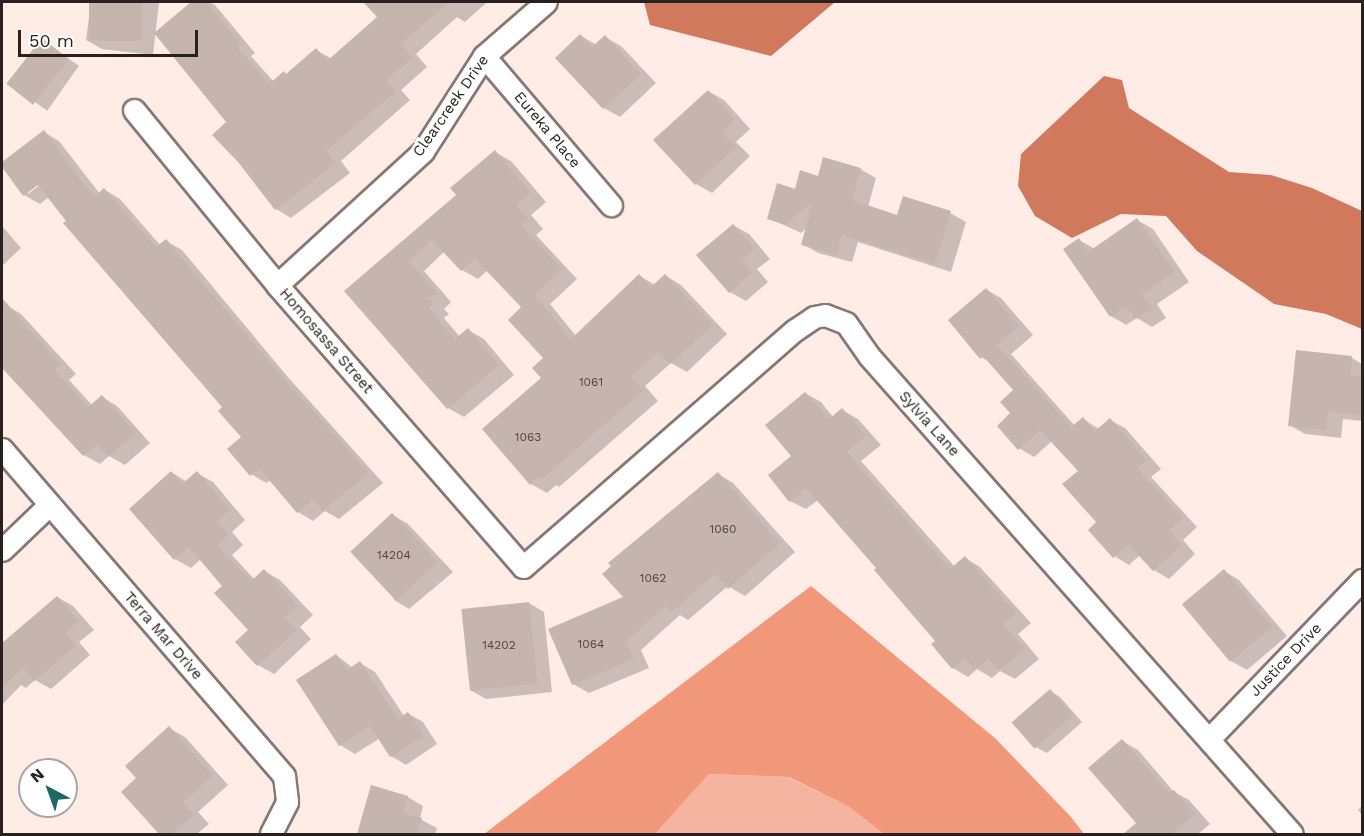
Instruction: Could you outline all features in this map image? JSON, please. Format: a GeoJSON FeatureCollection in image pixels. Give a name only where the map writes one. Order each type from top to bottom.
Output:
{"type":"FeatureCollection","features":[{"type":"Feature","properties":{"kind":"street","name":"Clearcreek Drive"},"geometry":{"type":"LineString","coordinates":[[277,285],[423,151],[484,56],[546,2]]}},
{"type":"Feature","properties":{"kind":"street","name":"Eureka Place"},"geometry":{"type":"LineString","coordinates":[[484,56],[611,205]]}},
{"type":"Feature","properties":{"kind":"street","name":"Homosassa Street"},"geometry":{"type":"LineString","coordinates":[[134,110],[277,285],[523,567]]}},
{"type":"Feature","properties":{"kind":"street","name":"Sylvia Lane"},"geometry":{"type":"LineString","coordinates":[[523,567],[795,330],[814,317],[825,315],[837,317],[846,323],[868,356],[1292,834]]}},
{"type":"Feature","properties":{"kind":"street","name":"Terra Mar Drive"},"geometry":{"type":"LineString","coordinates":[[2,449],[284,776],[287,802],[271,834]]}},
{"type":"Feature","properties":{"kind":"street"},"geometry":{"type":"LineString","coordinates":[[2,550],[49,505]]}},
{"type":"Feature","properties":{"kind":"street","name":"Justice Drive"},"geometry":{"type":"LineString","coordinates":[[1209,739],[1362,580]]}},
{"type":"Feature","properties":{"kind":"shaded area"},"geometry":{"type":"Polygon","coordinates":[[[644,2],[835,2],[771,56],[650,25],[644,2]]]}},
{"type":"Feature","properties":{"kind":"shaded area"},"geometry":{"type":"Polygon","coordinates":[[[1104,76],[1122,80],[1129,108],[1229,172],[1271,175],[1312,188],[1362,211],[1362,329],[1326,314],[1274,304],[1197,251],[1166,216],[1121,214],[1072,238],[1035,216],[1018,186],[1021,154],[1104,76]]]}},
{"type":"Feature","properties":{"kind":"shaded area"},"geometry":{"type":"Polygon","coordinates":[[[811,586],[996,739],[1071,817],[1084,834],[884,834],[848,806],[789,777],[709,774],[655,834],[484,834],[811,586]]]}},
{"type":"Feature","properties":{"kind":"shaded area"},"geometry":{"type":"Polygon","coordinates":[[[709,774],[788,777],[848,806],[884,834],[655,834],[709,774]]]}},
{"type":"Feature","properties":{"kind":"building"},"geometry":{"type":"Polygon","coordinates":[[[89,2],[142,2],[142,41],[89,41],[89,2]]]}},
{"type":"Feature","properties":{"kind":"building"},"geometry":{"type":"Polygon","coordinates":[[[191,2],[206,2],[241,43],[237,47],[269,84],[284,71],[286,74],[316,48],[327,61],[377,17],[363,2],[449,2],[401,44],[413,58],[386,80],[396,91],[326,151],[336,163],[275,210],[238,162],[212,135],[226,122],[154,33],[191,2]]]}},
{"type":"Feature","properties":{"kind":"building"},"geometry":{"type":"Polygon","coordinates":[[[580,34],[592,47],[605,35],[641,74],[603,109],[555,58],[580,34]]]}},
{"type":"Feature","properties":{"kind":"building"},"geometry":{"type":"Polygon","coordinates":[[[42,38],[69,59],[33,105],[6,84],[42,38]]]}},
{"type":"Feature","properties":{"kind":"building"},"geometry":{"type":"Polygon","coordinates":[[[708,90],[735,119],[722,132],[736,147],[695,185],[653,140],[708,90]]]}},
{"type":"Feature","properties":{"kind":"building"},"geometry":{"type":"Polygon","coordinates":[[[44,130],[94,197],[104,188],[156,247],[166,239],[272,365],[369,473],[323,511],[313,500],[297,513],[259,468],[250,476],[227,449],[241,437],[218,411],[222,407],[63,223],[66,221],[38,185],[23,196],[2,167],[2,162],[44,130]]]}},
{"type":"Feature","properties":{"kind":"building"},"geometry":{"type":"Polygon","coordinates":[[[495,150],[531,193],[516,205],[528,219],[521,225],[562,269],[535,295],[571,339],[639,274],[651,287],[665,274],[713,325],[670,364],[658,352],[631,377],[643,391],[542,479],[540,476],[530,485],[482,429],[541,378],[532,368],[543,358],[508,320],[521,307],[475,259],[461,271],[432,240],[409,261],[437,293],[429,299],[434,304],[429,308],[455,339],[468,328],[500,365],[447,409],[344,291],[456,195],[450,188],[495,150]]]}},
{"type":"Feature","properties":{"kind":"building"},"geometry":{"type":"Polygon","coordinates":[[[823,157],[861,168],[852,200],[897,215],[903,196],[951,211],[935,264],[842,235],[836,255],[801,245],[813,201],[785,225],[767,219],[777,183],[795,189],[800,170],[818,176],[823,157]]]}},
{"type":"Feature","properties":{"kind":"building"},"geometry":{"type":"Polygon","coordinates":[[[1137,218],[1175,272],[1142,295],[1152,308],[1136,319],[1126,306],[1110,317],[1063,249],[1079,238],[1088,252],[1137,218]]]}},
{"type":"Feature","properties":{"kind":"building"},"geometry":{"type":"Polygon","coordinates":[[[733,224],[755,249],[742,260],[753,272],[729,293],[696,255],[733,224]]]}},
{"type":"Feature","properties":{"kind":"building"},"geometry":{"type":"Polygon","coordinates":[[[986,288],[1019,326],[997,345],[1071,427],[1083,417],[1095,431],[1110,418],[1147,460],[1137,468],[1183,518],[1169,531],[1182,545],[1153,571],[1128,544],[1113,558],[1088,530],[1096,522],[1062,484],[1078,471],[1040,430],[1018,450],[997,426],[1010,413],[1000,402],[1013,390],[983,356],[980,359],[948,320],[986,288]]]}},
{"type":"Feature","properties":{"kind":"building"},"geometry":{"type":"Polygon","coordinates":[[[2,298],[61,365],[55,370],[88,407],[102,395],[136,433],[108,457],[97,444],[83,456],[2,368],[2,298]]]}},
{"type":"Feature","properties":{"kind":"building"},"geometry":{"type":"Polygon","coordinates":[[[1296,350],[1352,356],[1351,375],[1362,377],[1362,415],[1328,411],[1325,430],[1288,426],[1296,350]]]}},
{"type":"Feature","properties":{"kind":"building"},"geometry":{"type":"Polygon","coordinates":[[[805,392],[829,419],[842,408],[866,435],[847,452],[950,569],[965,556],[1016,613],[1003,624],[1025,649],[999,671],[988,659],[975,670],[965,658],[952,669],[931,644],[935,641],[874,570],[876,568],[806,488],[789,502],[768,475],[791,456],[765,425],[805,392]]]}},
{"type":"Feature","properties":{"kind":"building"},"geometry":{"type":"Polygon","coordinates":[[[171,471],[182,484],[197,471],[230,510],[217,522],[229,535],[217,545],[251,581],[264,569],[298,606],[285,617],[297,630],[257,666],[235,642],[248,630],[214,593],[222,586],[189,547],[174,560],[129,509],[171,471]]]}},
{"type":"Feature","properties":{"kind":"building"},"geometry":{"type":"Polygon","coordinates":[[[718,472],[780,543],[728,589],[715,574],[672,612],[666,606],[626,641],[634,659],[572,685],[548,629],[623,597],[602,574],[611,566],[608,563],[718,472]]]}},
{"type":"Feature","properties":{"kind":"building"},"geometry":{"type":"Polygon","coordinates":[[[392,513],[438,562],[396,601],[350,552],[392,513]]]}},
{"type":"Feature","properties":{"kind":"building"},"geometry":{"type":"Polygon","coordinates":[[[1224,569],[1272,626],[1230,662],[1182,604],[1224,569]]]}},
{"type":"Feature","properties":{"kind":"building"},"geometry":{"type":"Polygon","coordinates":[[[57,596],[79,621],[65,633],[76,645],[34,681],[23,668],[2,687],[2,643],[57,596]]]}},
{"type":"Feature","properties":{"kind":"building"},"geometry":{"type":"Polygon","coordinates":[[[529,602],[538,684],[470,691],[461,609],[529,602]]]}},
{"type":"Feature","properties":{"kind":"building"},"geometry":{"type":"Polygon","coordinates":[[[336,654],[347,670],[360,661],[398,719],[408,712],[424,736],[390,757],[370,726],[339,746],[296,680],[336,654]]]}},
{"type":"Feature","properties":{"kind":"building"},"geometry":{"type":"Polygon","coordinates":[[[1050,689],[1073,715],[1034,749],[1012,722],[1050,689]]]}},
{"type":"Feature","properties":{"kind":"building"},"geometry":{"type":"Polygon","coordinates":[[[169,726],[213,776],[183,802],[194,815],[172,834],[159,834],[121,792],[136,778],[125,766],[169,726]]]}},
{"type":"Feature","properties":{"kind":"building"},"geometry":{"type":"Polygon","coordinates":[[[1122,739],[1169,793],[1174,790],[1195,814],[1172,834],[1123,834],[1136,823],[1088,768],[1122,739]]]}},
{"type":"Feature","properties":{"kind":"building"},"geometry":{"type":"Polygon","coordinates":[[[371,785],[408,796],[403,813],[422,818],[417,834],[357,834],[371,785]]]}}]}
